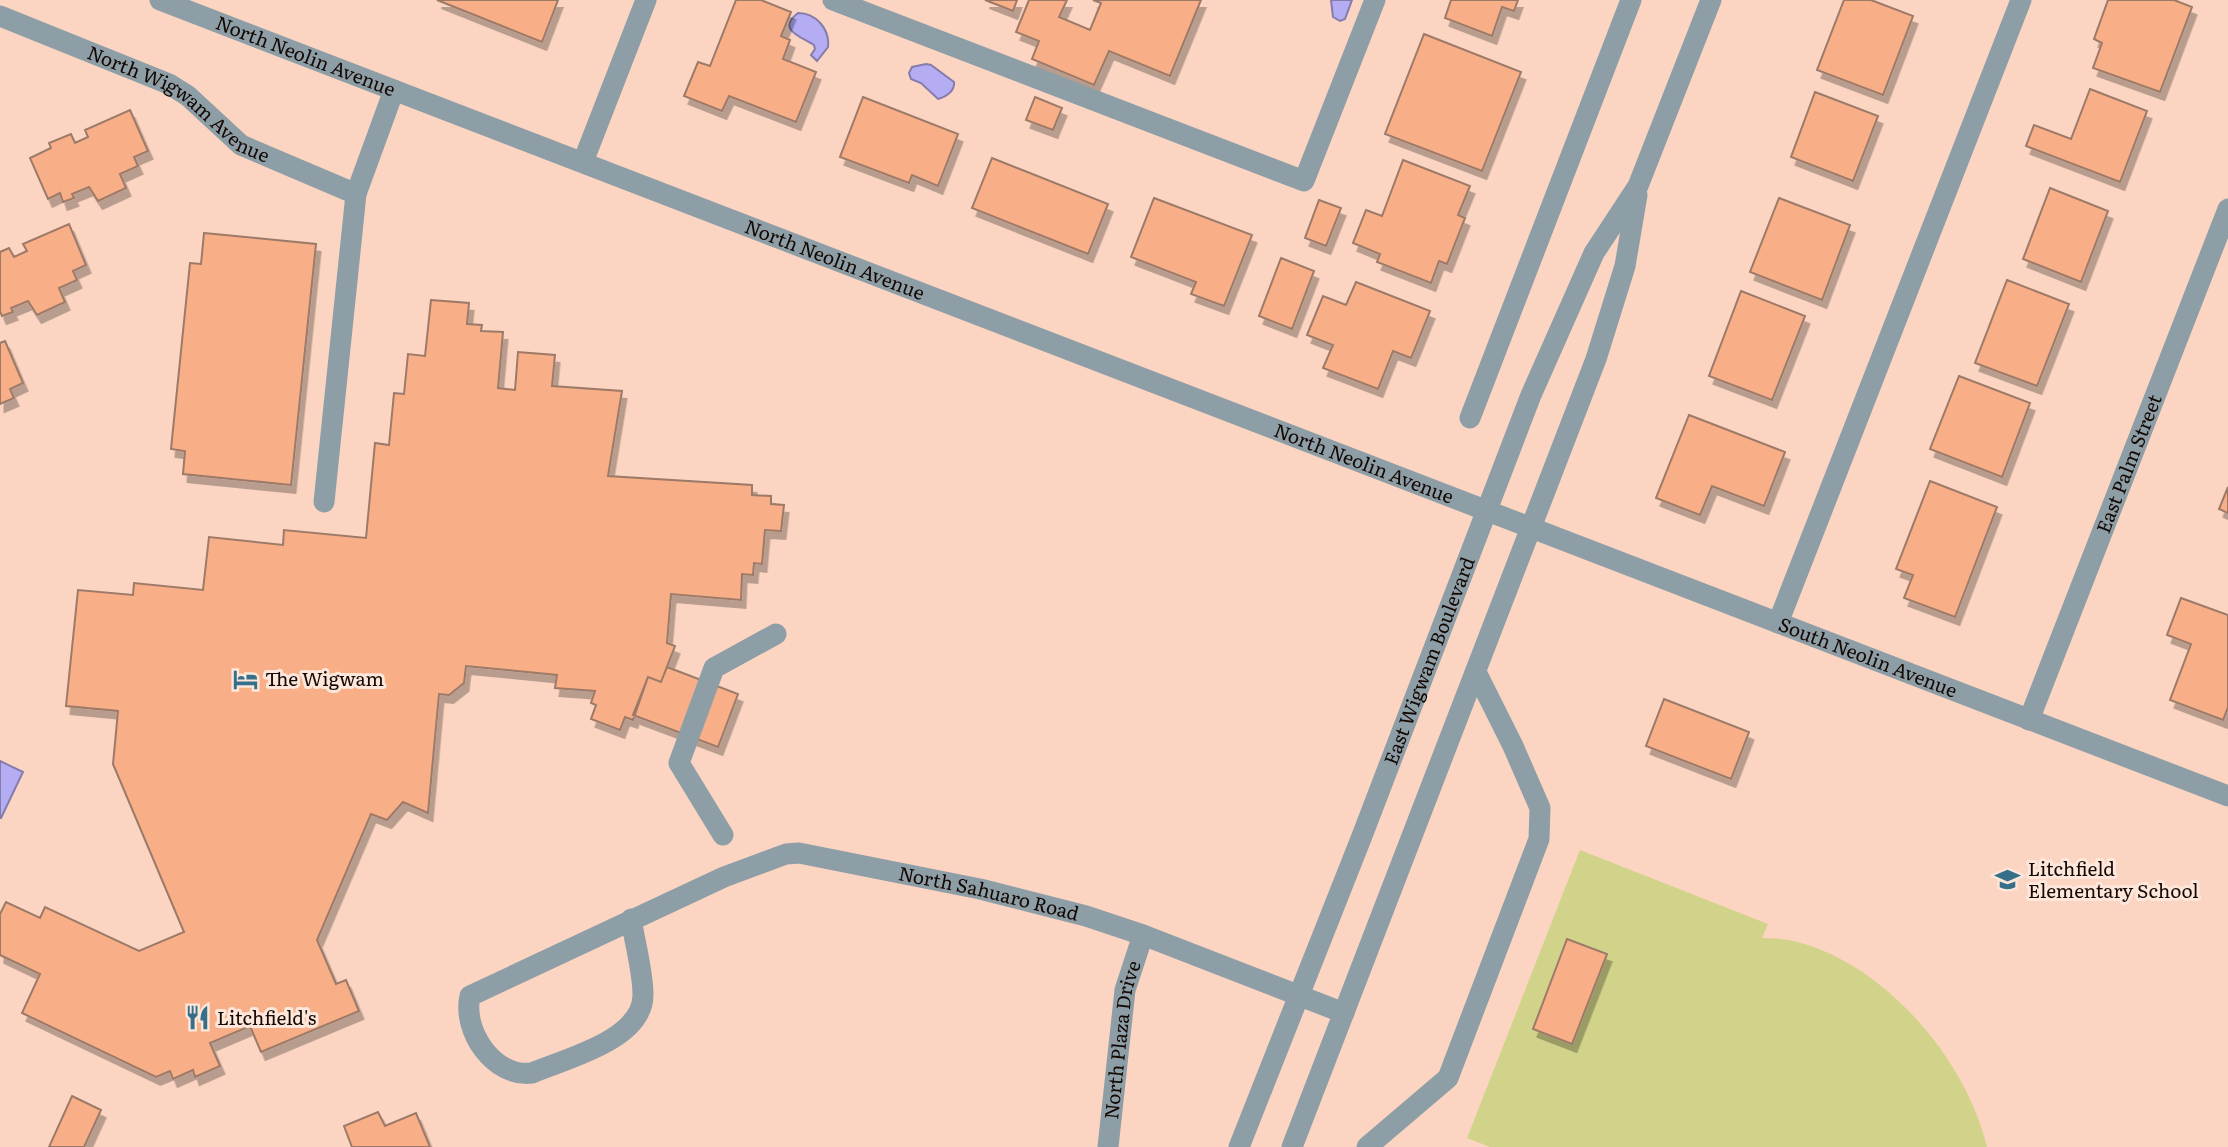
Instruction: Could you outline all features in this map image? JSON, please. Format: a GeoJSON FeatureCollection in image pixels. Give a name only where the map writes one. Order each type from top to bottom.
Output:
{"type":"FeatureCollection","features":[{"type":"Feature","properties":{"kind":"street","name":"North Neolin Avenue"},"geometry":{"type":"LineString","coordinates":[[160,0],[1508,519]]}},
{"type":"Feature","properties":{"kind":"street"},"geometry":{"type":"LineString","coordinates":[[583,162],[646,0]]}},
{"type":"Feature","properties":{"kind":"street"},"geometry":{"type":"LineString","coordinates":[[833,0],[1304,181],[1375,0]]}},
{"type":"Feature","properties":{"kind":"street"},"geometry":{"type":"LineString","coordinates":[[1470,418],[1631,0]]}},
{"type":"Feature","properties":{"kind":"street","name":"East Wigwam Boulevard"},"geometry":{"type":"LineString","coordinates":[[1239,1147],[1531,395],[1594,253],[1638,186],[1711,0]]}},
{"type":"Feature","properties":{"kind":"street"},"geometry":{"type":"LineString","coordinates":[[1778,623],[2021,0]]}},
{"type":"Feature","properties":{"kind":"street","name":"North Wigwam Avenue"},"geometry":{"type":"LineString","coordinates":[[0,16],[169,84],[188,96],[241,145],[356,194]]}},
{"type":"Feature","properties":{"kind":"street"},"geometry":{"type":"LineString","coordinates":[[324,502],[356,194],[394,90]]}},
{"type":"Feature","properties":{"kind":"street","name":"East Wigwam Boulevard"},"geometry":{"type":"LineString","coordinates":[[1292,1147],[1596,359],[1625,266],[1638,186]]}},
{"type":"Feature","properties":{"kind":"street","name":"East Palm Street"},"geometry":{"type":"LineString","coordinates":[[2029,720],[2228,208]]}},
{"type":"Feature","properties":{"kind":"street","name":"South Neolin Avenue"},"geometry":{"type":"LineString","coordinates":[[1508,519],[2228,796]]}},
{"type":"Feature","properties":{"kind":"street"},"geometry":{"type":"LineString","coordinates":[[723,835],[679,763],[714,668],[776,634]]}},
{"type":"Feature","properties":{"kind":"street"},"geometry":{"type":"LineString","coordinates":[[1367,1147],[1448,1078],[1539,839],[1541,808],[1476,672]]}},
{"type":"Feature","properties":{"kind":"street","name":"North Sahuaro Road"},"geometry":{"type":"LineString","coordinates":[[631,919],[643,996],[640,1011],[625,1031],[611,1041],[532,1073],[510,1072],[499,1067],[490,1058],[473,1027],[467,1007],[470,996],[631,919],[724,877],[786,854],[799,853],[980,889],[1086,916],[1143,935],[1344,1013]]}},
{"type":"Feature","properties":{"kind":"street","name":"North Plaza Drive"},"geometry":{"type":"LineString","coordinates":[[1108,1147],[1123,1004],[1129,974],[1143,935]]}},
{"type":"Feature","properties":{"kind":"green space"},"geometry":{"type":"Polygon","coordinates":[[[1580,850],[1768,924],[1762,938],[1789,940],[1823,951],[1856,968],[1887,990],[1915,1017],[1939,1047],[1960,1080],[1976,1113],[1987,1147],[1490,1147],[1467,1138],[1580,850]]]}},
{"type":"Feature","properties":{"kind":"shaded area"},"geometry":{"type":"Polygon","coordinates":[[[1331,0],[1352,0],[1345,19],[1340,21],[1333,17],[1331,0]]]}},
{"type":"Feature","properties":{"kind":"shaded area"},"geometry":{"type":"Polygon","coordinates":[[[798,13],[816,19],[827,34],[828,47],[817,61],[811,55],[815,49],[814,45],[790,28],[792,19],[798,13]]]}},
{"type":"Feature","properties":{"kind":"shaded area"},"geometry":{"type":"Polygon","coordinates":[[[926,64],[954,82],[947,95],[938,99],[921,83],[911,79],[909,73],[912,67],[926,64]]]}},
{"type":"Feature","properties":{"kind":"shaded area"},"geometry":{"type":"Polygon","coordinates":[[[0,761],[23,772],[1,818],[0,818],[0,761]]]}},
{"type":"Feature","properties":{"kind":"building"},"geometry":{"type":"Polygon","coordinates":[[[437,0],[558,0],[542,42],[437,0]]]}},
{"type":"Feature","properties":{"kind":"building"},"geometry":{"type":"Polygon","coordinates":[[[736,0],[761,0],[791,12],[781,36],[790,40],[783,59],[816,72],[796,122],[729,96],[722,111],[684,96],[698,62],[710,66],[736,0]]]}},
{"type":"Feature","properties":{"kind":"building"},"geometry":{"type":"Polygon","coordinates":[[[985,0],[1017,0],[1013,11],[985,0]]]}},
{"type":"Feature","properties":{"kind":"building"},"geometry":{"type":"Polygon","coordinates":[[[1029,0],[1067,0],[1059,17],[1090,30],[1101,3],[1093,0],[1201,0],[1170,76],[1109,51],[1094,85],[1032,59],[1039,41],[1016,32],[1029,0]]]}},
{"type":"Feature","properties":{"kind":"building"},"geometry":{"type":"Polygon","coordinates":[[[1451,0],[1518,0],[1514,11],[1502,7],[1492,36],[1445,18],[1451,0]]]}},
{"type":"Feature","properties":{"kind":"building"},"geometry":{"type":"Polygon","coordinates":[[[1844,0],[1871,0],[1913,16],[1883,95],[1817,70],[1844,0]]]}},
{"type":"Feature","properties":{"kind":"building"},"geometry":{"type":"Polygon","coordinates":[[[2108,0],[2174,0],[2192,7],[2160,92],[2093,68],[2102,43],[2094,39],[2108,0]]]}},
{"type":"Feature","properties":{"kind":"building"},"geometry":{"type":"Polygon","coordinates":[[[1424,34],[1521,72],[1482,171],[1385,134],[1424,34]]]}},
{"type":"Feature","properties":{"kind":"building"},"geometry":{"type":"Polygon","coordinates":[[[2090,89],[2147,111],[2120,182],[2026,146],[2034,125],[2071,139],[2090,89]]]}},
{"type":"Feature","properties":{"kind":"building"},"geometry":{"type":"Polygon","coordinates":[[[1815,92],[1878,116],[1853,181],[1791,157],[1815,92]]]}},
{"type":"Feature","properties":{"kind":"building"},"geometry":{"type":"Polygon","coordinates":[[[863,97],[958,134],[938,186],[912,175],[909,183],[840,157],[863,97]]]}},
{"type":"Feature","properties":{"kind":"building"},"geometry":{"type":"Polygon","coordinates":[[[1035,97],[1062,108],[1053,130],[1026,120],[1035,97]]]}},
{"type":"Feature","properties":{"kind":"building"},"geometry":{"type":"Polygon","coordinates":[[[130,110],[148,151],[134,157],[138,166],[120,174],[126,188],[98,201],[89,187],[72,194],[74,198],[63,202],[60,193],[48,199],[30,158],[51,148],[49,143],[71,134],[75,143],[88,137],[85,130],[130,110]]]}},
{"type":"Feature","properties":{"kind":"building"},"geometry":{"type":"Polygon","coordinates":[[[992,158],[1108,204],[1088,254],[972,208],[992,158]]]}},
{"type":"Feature","properties":{"kind":"building"},"geometry":{"type":"Polygon","coordinates":[[[1403,160],[1470,186],[1458,215],[1465,218],[1447,264],[1439,261],[1431,283],[1377,262],[1380,254],[1353,243],[1366,210],[1382,216],[1403,160]]]}},
{"type":"Feature","properties":{"kind":"building"},"geometry":{"type":"Polygon","coordinates":[[[2050,188],[2108,211],[2081,282],[2023,259],[2050,188]]]}},
{"type":"Feature","properties":{"kind":"building"},"geometry":{"type":"Polygon","coordinates":[[[1154,198],[1252,235],[1224,306],[1191,294],[1196,282],[1131,257],[1154,198]]]}},
{"type":"Feature","properties":{"kind":"building"},"geometry":{"type":"Polygon","coordinates":[[[1779,198],[1850,225],[1822,300],[1750,272],[1779,198]]]}},
{"type":"Feature","properties":{"kind":"building"},"geometry":{"type":"Polygon","coordinates":[[[1319,200],[1341,208],[1326,246],[1305,238],[1319,200]]]}},
{"type":"Feature","properties":{"kind":"building"},"geometry":{"type":"Polygon","coordinates":[[[69,224],[86,265],[73,271],[77,280],[59,288],[65,302],[37,315],[28,301],[11,308],[13,312],[2,316],[0,252],[9,248],[14,257],[27,251],[23,244],[69,224]]]}},
{"type":"Feature","properties":{"kind":"building"},"geometry":{"type":"Polygon","coordinates":[[[204,233],[316,244],[291,485],[183,474],[185,451],[171,449],[190,263],[201,264],[204,233]]]}},
{"type":"Feature","properties":{"kind":"building"},"geometry":{"type":"Polygon","coordinates":[[[1281,258],[1314,271],[1292,329],[1259,316],[1281,258]]]}},
{"type":"Feature","properties":{"kind":"building"},"geometry":{"type":"Polygon","coordinates":[[[2007,280],[2069,304],[2037,386],[1975,363],[2007,280]]]}},
{"type":"Feature","properties":{"kind":"building"},"geometry":{"type":"Polygon","coordinates":[[[1356,282],[1430,311],[1411,358],[1393,351],[1378,389],[1323,368],[1333,345],[1307,335],[1323,296],[1346,305],[1356,282]]]}},
{"type":"Feature","properties":{"kind":"building"},"geometry":{"type":"Polygon","coordinates":[[[1741,291],[1805,316],[1772,400],[1709,376],[1741,291]]]}},
{"type":"Feature","properties":{"kind":"building"},"geometry":{"type":"Polygon","coordinates":[[[431,300],[469,303],[467,324],[482,325],[481,331],[503,332],[498,388],[515,390],[518,352],[555,355],[552,386],[622,391],[608,476],[752,485],[752,495],[771,496],[771,504],[784,505],[781,531],[765,530],[762,564],[754,563],[753,575],[742,574],[741,600],[671,594],[667,643],[675,646],[661,682],[648,677],[633,720],[625,717],[620,730],[591,719],[596,705],[591,703],[595,691],[555,688],[557,675],[466,666],[464,683],[449,695],[439,694],[428,813],[403,802],[387,820],[371,814],[317,940],[336,984],[346,980],[359,1011],[261,1052],[250,1026],[210,1043],[220,1066],[195,1077],[193,1070],[173,1079],[170,1071],[156,1077],[22,1013],[40,974],[0,955],[0,914],[6,902],[40,918],[45,907],[139,951],[184,932],[113,764],[118,711],[66,706],[78,590],[133,595],[134,583],[203,590],[209,537],[283,545],[284,530],[366,538],[375,443],[389,445],[394,393],[404,394],[408,354],[425,356],[431,300]]]}},
{"type":"Feature","properties":{"kind":"building"},"geometry":{"type":"Polygon","coordinates":[[[5,341],[23,383],[10,389],[14,398],[0,404],[0,343],[5,341]]]}},
{"type":"Feature","properties":{"kind":"building"},"geometry":{"type":"Polygon","coordinates":[[[1959,376],[2030,403],[2002,477],[1930,449],[1959,376]]]}},
{"type":"Feature","properties":{"kind":"building"},"geometry":{"type":"Polygon","coordinates":[[[1689,415],[1785,452],[1764,506],[1712,486],[1700,515],[1656,498],[1689,415]]]}},
{"type":"Feature","properties":{"kind":"building"},"geometry":{"type":"Polygon","coordinates":[[[1930,481],[1997,507],[1955,617],[1904,598],[1913,575],[1896,569],[1930,481]]]}},
{"type":"Feature","properties":{"kind":"building"},"geometry":{"type":"Polygon","coordinates":[[[2228,487],[2228,513],[2219,509],[2228,487]]]}},
{"type":"Feature","properties":{"kind":"building"},"geometry":{"type":"Polygon","coordinates":[[[2181,598],[2228,615],[2228,707],[2223,720],[2170,700],[2191,644],[2167,635],[2181,598]]]}},
{"type":"Feature","properties":{"kind":"building"},"geometry":{"type":"Polygon","coordinates":[[[667,667],[738,694],[718,747],[633,715],[648,677],[661,682],[667,667]]]}},
{"type":"Feature","properties":{"kind":"building"},"geometry":{"type":"Polygon","coordinates":[[[1664,699],[1749,732],[1731,779],[1646,746],[1664,699]]]}},
{"type":"Feature","properties":{"kind":"building"},"geometry":{"type":"Polygon","coordinates":[[[1567,939],[1607,954],[1572,1044],[1533,1029],[1567,939]]]}},
{"type":"Feature","properties":{"kind":"building"},"geometry":{"type":"Polygon","coordinates":[[[72,1096],[101,1110],[84,1147],[49,1147],[72,1096]]]}},
{"type":"Feature","properties":{"kind":"building"},"geometry":{"type":"Polygon","coordinates":[[[378,1112],[385,1126],[416,1113],[430,1147],[352,1147],[344,1126],[378,1112]]]}},
{"type":"Feature","properties":{"kind":"place","name":"The Wigwam"},"geometry":{"type":"Point","coordinates":[245,679]}},
{"type":"Feature","properties":{"kind":"place","name":"Litchfield Elementary School"},"geometry":{"type":"Point","coordinates":[2008,880]}},
{"type":"Feature","properties":{"kind":"place","name":"Litchfield's"},"geometry":{"type":"Point","coordinates":[197,1018]}}]}
